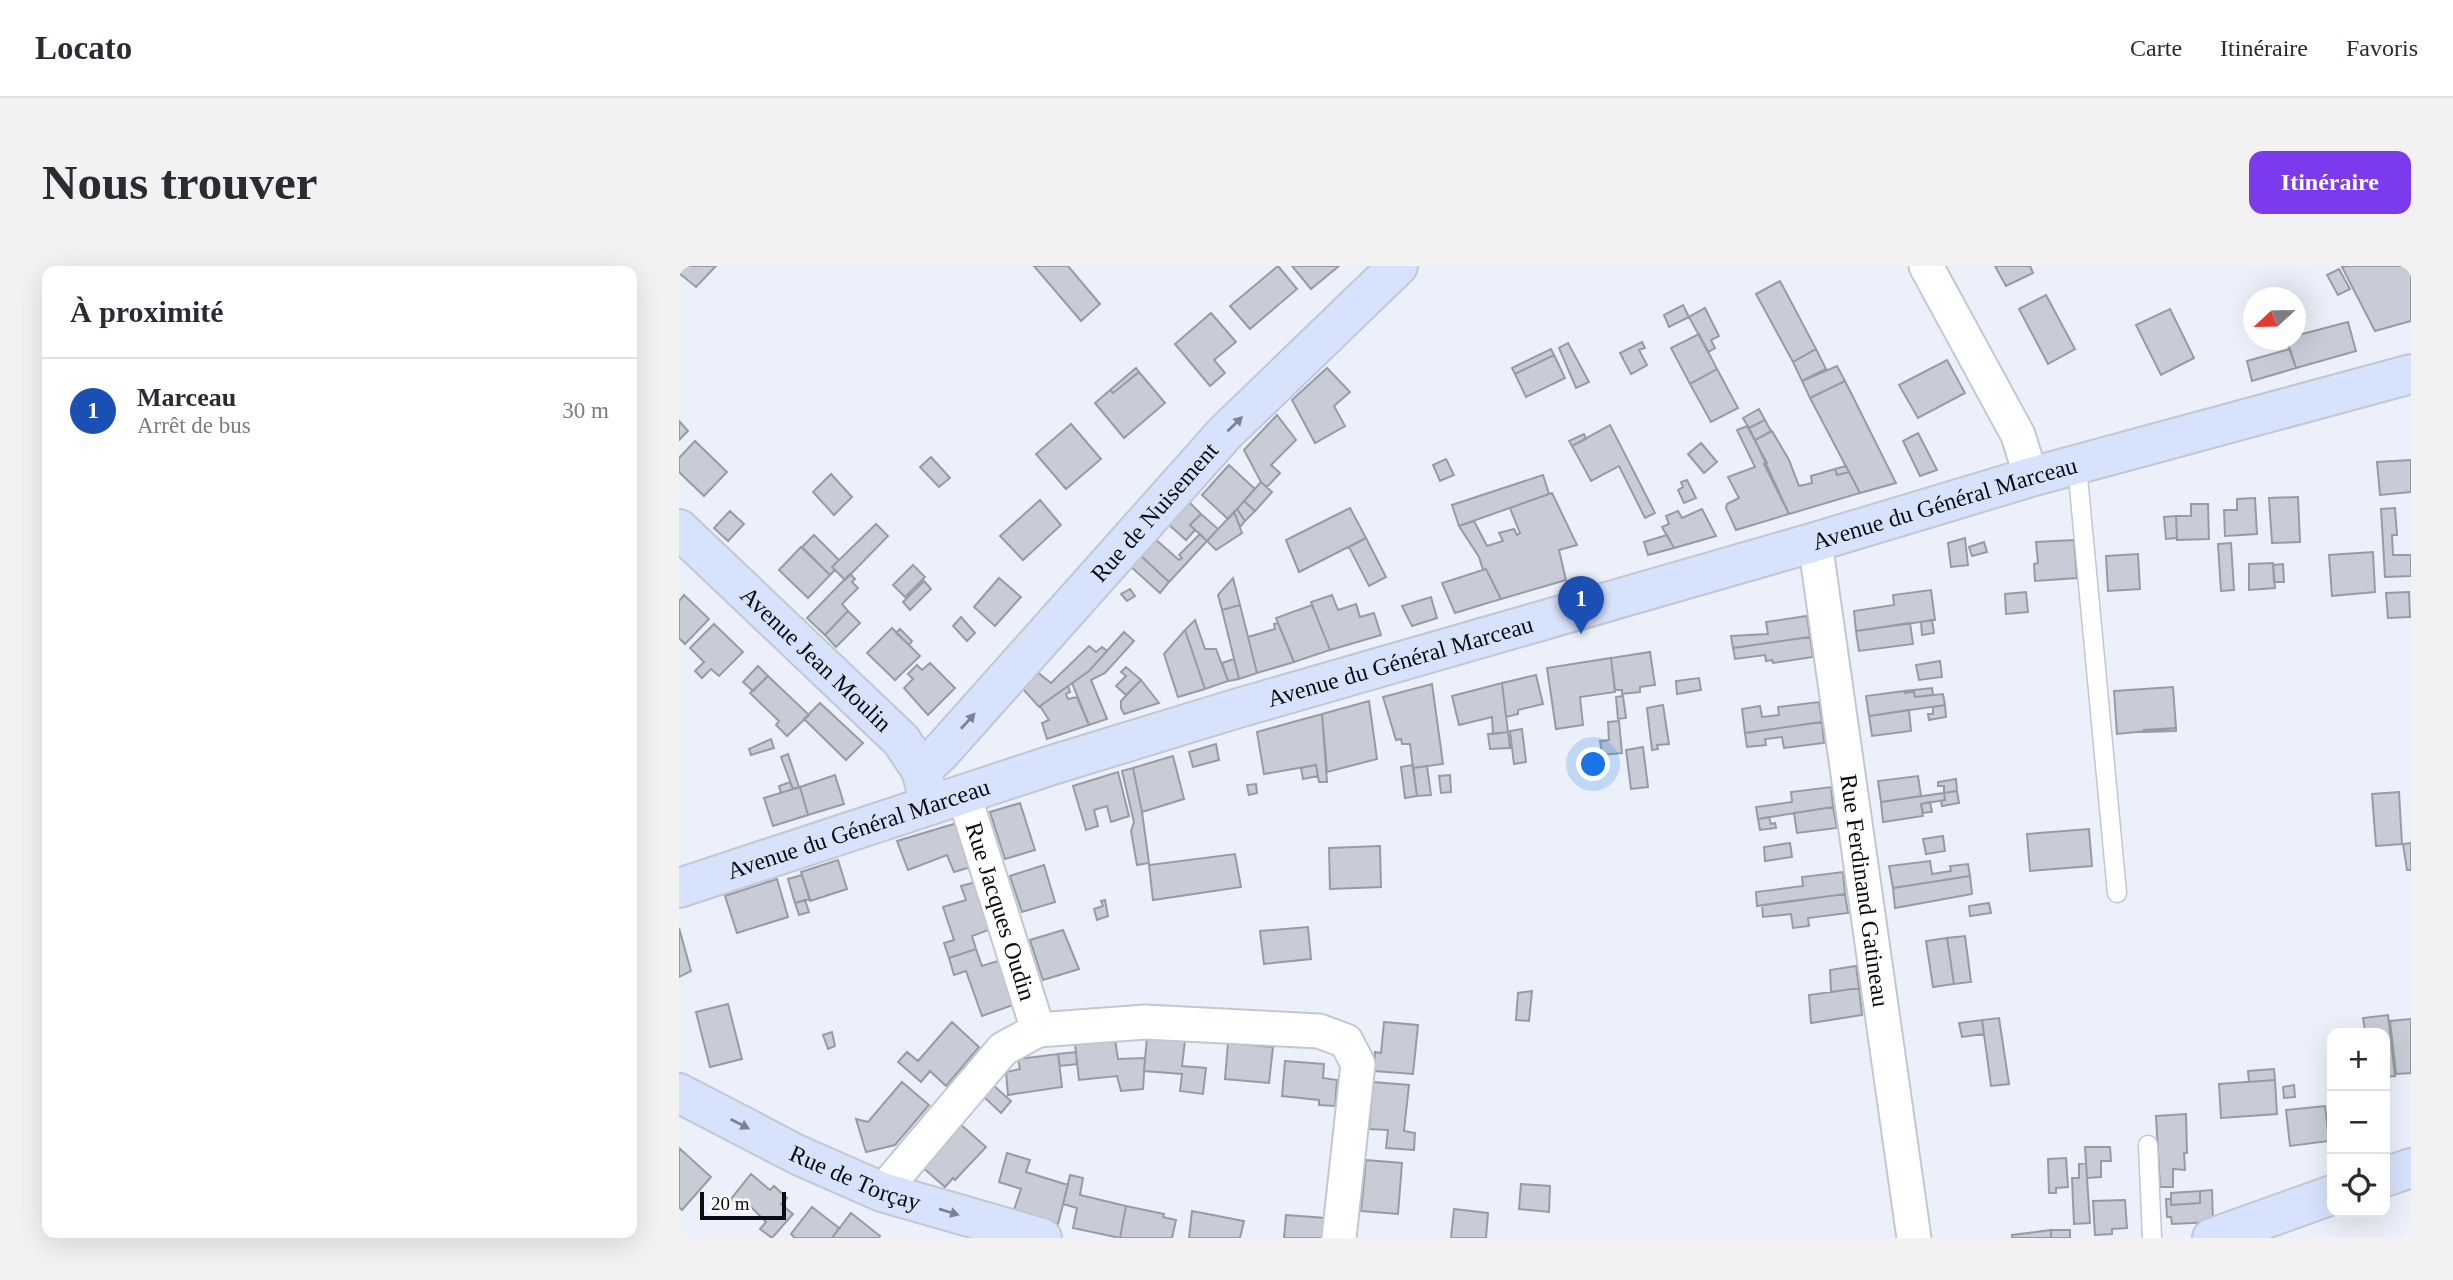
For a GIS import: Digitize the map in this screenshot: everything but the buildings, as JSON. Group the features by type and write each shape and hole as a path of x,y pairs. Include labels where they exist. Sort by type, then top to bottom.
{"main road":[{"name":"Rue de Nuisement","path":"939,790 940,753 1225,433 1398,266"},
{"name":"Avenue du Général Marceau","path":"679,888 939,790 1049,766 2031,477 2411,374"},
{"name":"Avenue Jean Moulin","path":"679,529 901,740 939,790"},
{"name":"Rue de Torçay","path":"679,1093 799,1155 882,1192 1042,1238"},
{"path":"2390,1175 2411,1168"},
{"path":"2212,1238 2327,1197"}],"street":[{"path":"1926,266 2018,435 2031,477"},
{"name":"Rue Ferdinand Gatineau","path":"1815,542 1915,1238"},
{"name":"Rue Jacques Oudin","path":"939,790 1038,1030"},
{"path":"882,1192 1003,1049 1038,1030 1145,1023 1319,1031 1346,1041 1357,1064 1339,1238"}],"lane":[{"path":"2077,466 2117,893"},
{"path":"2148,1145 2152,1238"}],"place":[{"name":"Marceau","path":"1581,634"}]}
